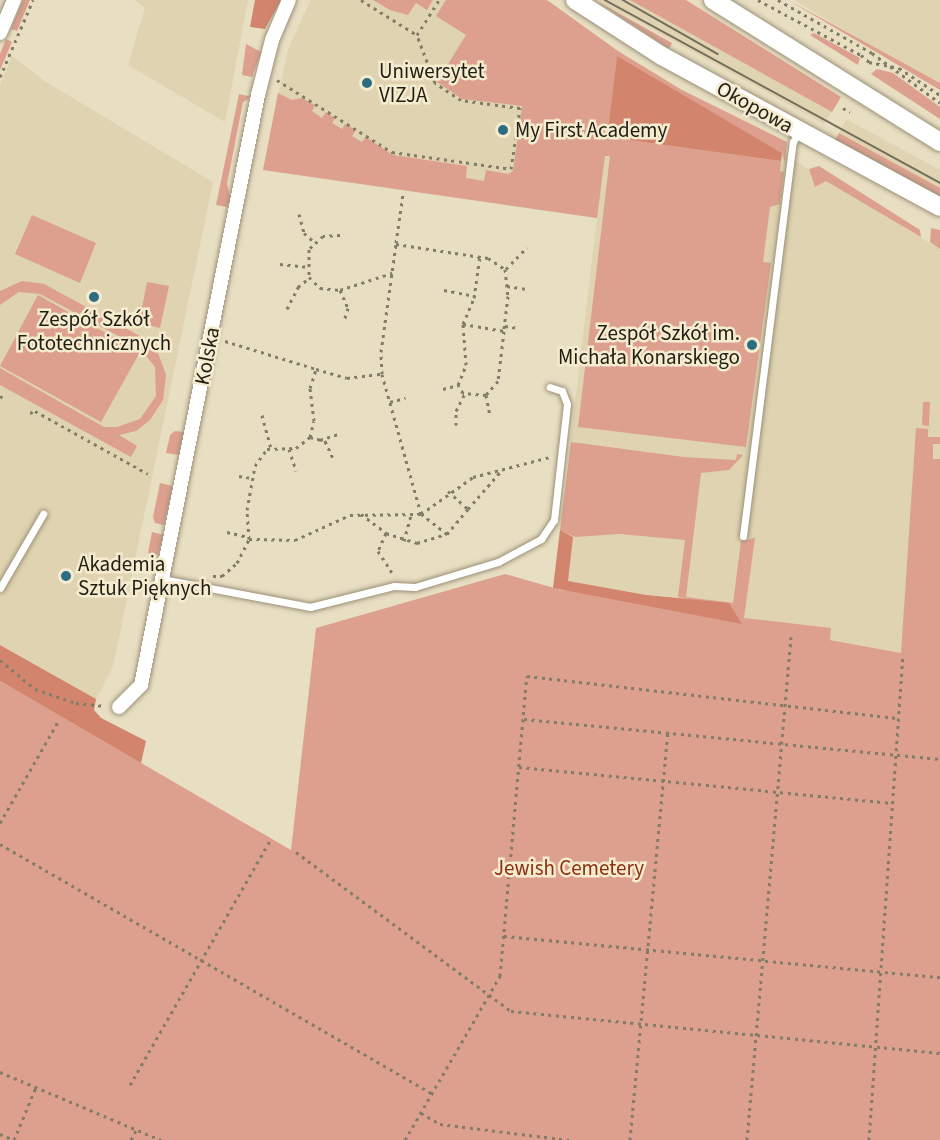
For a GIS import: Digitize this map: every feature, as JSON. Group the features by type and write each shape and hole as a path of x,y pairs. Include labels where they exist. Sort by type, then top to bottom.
{"main road":[{"name":"Okopowa","path":"575,0 662,56 940,207"},
{"path":"713,0 940,142"}],"street":[{"path":"0,33 14,0"},
{"name":"Kolska","path":"119,706 141,685 258,95 272,40 290,0"}],"lane":[{"path":"743,537 793,142 799,131"},
{"path":"162,579 309,607 394,586 415,587 498,562 541,539 554,520 566,396 550,387"},
{"path":"0,588 43,514"}],"path":[{"path":"0,77 33,0"},
{"path":"277,80 392,152 511,169 520,108 461,100 435,83 417,35 361,0"},
{"path":"417,35 440,0"},
{"path":"758,0 869,62 890,67 940,103"},
{"path":"778,0 940,96"},
{"path":"843,108 850,112"},
{"path":"403,194 381,352 382,374 421,514 447,534"},
{"path":"299,214 302,229 314,242"},
{"path":"340,235 323,236 314,242 307,267 309,278 320,288 340,290 392,273"},
{"path":"396,243 480,256 505,269"},
{"path":"505,269 527,247"},
{"path":"458,385 466,365 464,324 475,296 480,256"},
{"path":"280,264 307,267"},
{"path":"486,395 498,381 505,326 507,286 505,269"},
{"path":"287,309 298,287 309,278"},
{"path":"507,286 525,289"},
{"path":"340,290 348,308 344,321"},
{"path":"444,290 475,296"},
{"path":"464,324 504,331"},
{"path":"505,326 519,328"},
{"path":"225,341 347,378 382,374"},
{"path":"206,575 222,576 229,571 249,538 247,515 251,478 260,456 271,448 289,449 302,445 310,437 314,421 310,388 316,369"},
{"path":"443,388 458,385"},
{"path":"458,385 465,393 486,395"},
{"path":"456,425 456,411 465,393"},
{"path":"486,395 490,415"},
{"path":"390,402 405,398"},
{"path":"30,413 35,411 148,474"},
{"path":"261,415 271,448"},
{"path":"320,440 338,434"},
{"path":"310,437 329,446 334,460"},
{"path":"289,449 296,471"},
{"path":"227,532 249,538 295,540 333,520 361,514 421,514 448,491 473,477 561,454"},
{"path":"361,514 386,533 404,541 424,543 447,534 484,486 503,470"},
{"path":"239,476 251,478"},
{"path":"448,491 468,509"},
{"path":"404,541 411,515"},
{"path":"386,533 378,551 392,569 394,586"},
{"path":"747,1140 779,745 791,637"},
{"path":"869,1140 903,655"},
{"path":"0,660 35,689 75,703 119,706"},
{"path":"405,1140 500,976 527,676 897,718"},
{"path":"524,719 940,759"},
{"path":"0,823 59,720"},
{"path":"630,1140 639,1024 668,734"},
{"path":"519,767 892,803"},
{"path":"130,1085 270,841"},
{"path":"0,844 432,1093"},
{"path":"296,852 511,1011 940,1053"},
{"path":"504,936 940,977"},
{"path":"0,1072 161,1140"},
{"path":"0,1134 14,1140 36,1087"},
{"path":"421,1113 440,1124 569,1140"},
{"path":"131,1140 136,1130"}],"shaded area":[{"path":"134,0 248,0 225,122 128,65 145,8"},
{"path":"255,0 281,0 265,29 250,27"},
{"name":"Zespół Szkół im. Michała Konarskiego","path":"311,0 530,0 940,249 940,459 915,457 901,653 553,588 597,218 263,170 288,49"},
{"path":"599,0 630,0 832,112 824,124"},
{"path":"794,0 940,0 940,83 872,47"},
{"name":"Zespół Szkół Fototechnicznych","path":"12,56 46,82 213,182 113,666 96,699 0,645 0,85"},
{"path":"617,56 782,153 781,161 607,137"},
{"path":"846,119 940,170 940,188 839,133"},
{"path":"560,530 573,537 568,581 646,595 729,603 742,624 553,588"},
{"path":"0,645 96,699 94,710 101,718 146,741 141,763 0,681"}],"green space":[{"path":"23,0 30,0 17,31 11,29"},
{"path":"373,0 433,0 427,10 416,3 408,15 390,10"},
{"path":"446,0 547,0 618,51 682,90 787,142 785,163 782,153 617,57 607,137 781,161 780,171 784,172 780,204 770,207 763,262 771,263 746,447 578,427 610,156 605,156 597,218 263,170 278,93 292,100 302,98 315,105 312,111 322,118 326,112 335,118 332,123 342,129 345,124 356,130 352,136 362,142 366,137 393,155 467,166 466,178 484,181 486,170 508,174 513,171 522,106 462,99 437,82 466,35 436,16"},
{"path":"595,0 672,43 669,49"},
{"path":"630,0 686,0 841,97 832,112"},
{"path":"788,0 940,83 940,90 871,49"},
{"path":"814,33 860,58 858,65 810,35"},
{"path":"6,39 12,42 0,70 0,54"},
{"path":"246,44 261,52 252,77 242,75"},
{"path":"877,69 893,73 940,107 940,119 871,74"},
{"path":"239,94 252,97 243,102 227,184 231,199 227,207 216,205"},
{"path":"839,133 940,188 940,197 835,140"},
{"path":"819,166 920,230 921,237 826,181 815,187 809,169"},
{"path":"32,215 96,243 80,283 15,254"},
{"path":"931,228 940,230 940,249 930,242"},
{"path":"22,281 44,284 140,336 158,353 166,375 163,400 150,420 136,431 119,435 137,446 131,457 0,385 0,368 104,427 117,427 140,419 156,396 155,367 139,347 40,294 19,292 0,305 0,291"},
{"path":"147,282 169,286 160,328 139,323"},
{"path":"38,295 140,352 101,422 0,366"},
{"path":"923,402 930,402 929,426 922,425"},
{"name":"Jewish Cemetery","path":"916,428 928,429 928,437 940,437 940,444 933,444 933,459 940,459 940,1140 0,1140 0,681 291,850 316,628 505,574 561,590 688,599 678,597 685,540 620,534 575,537 560,530 571,442 684,457 736,460 737,454 743,455 729,470 701,473 686,597 733,603 741,541 755,538 744,618 831,628 830,640 901,653"},
{"path":"175,431 184,432 179,455 166,453 170,435"},
{"path":"160,483 173,486 164,525 155,523 153,517"},
{"path":"152,532 164,535 158,555 148,553"}],"tram line":[{"path":"605,0 940,183"},
{"path":"623,0 718,54"}],"place":[{"name":"Uniwersytet VIZJA","path":"367,83"},
{"name":"My First Academy","path":"503,130"},
{"name":"Zespół Szkół Fototechnicznych","path":"94,297"},
{"name":"Zespół Szkół im. Michała Konarskiego","path":"752,345"},
{"name":"Akademia Sztuk Pięknych","path":"66,576"}]}
